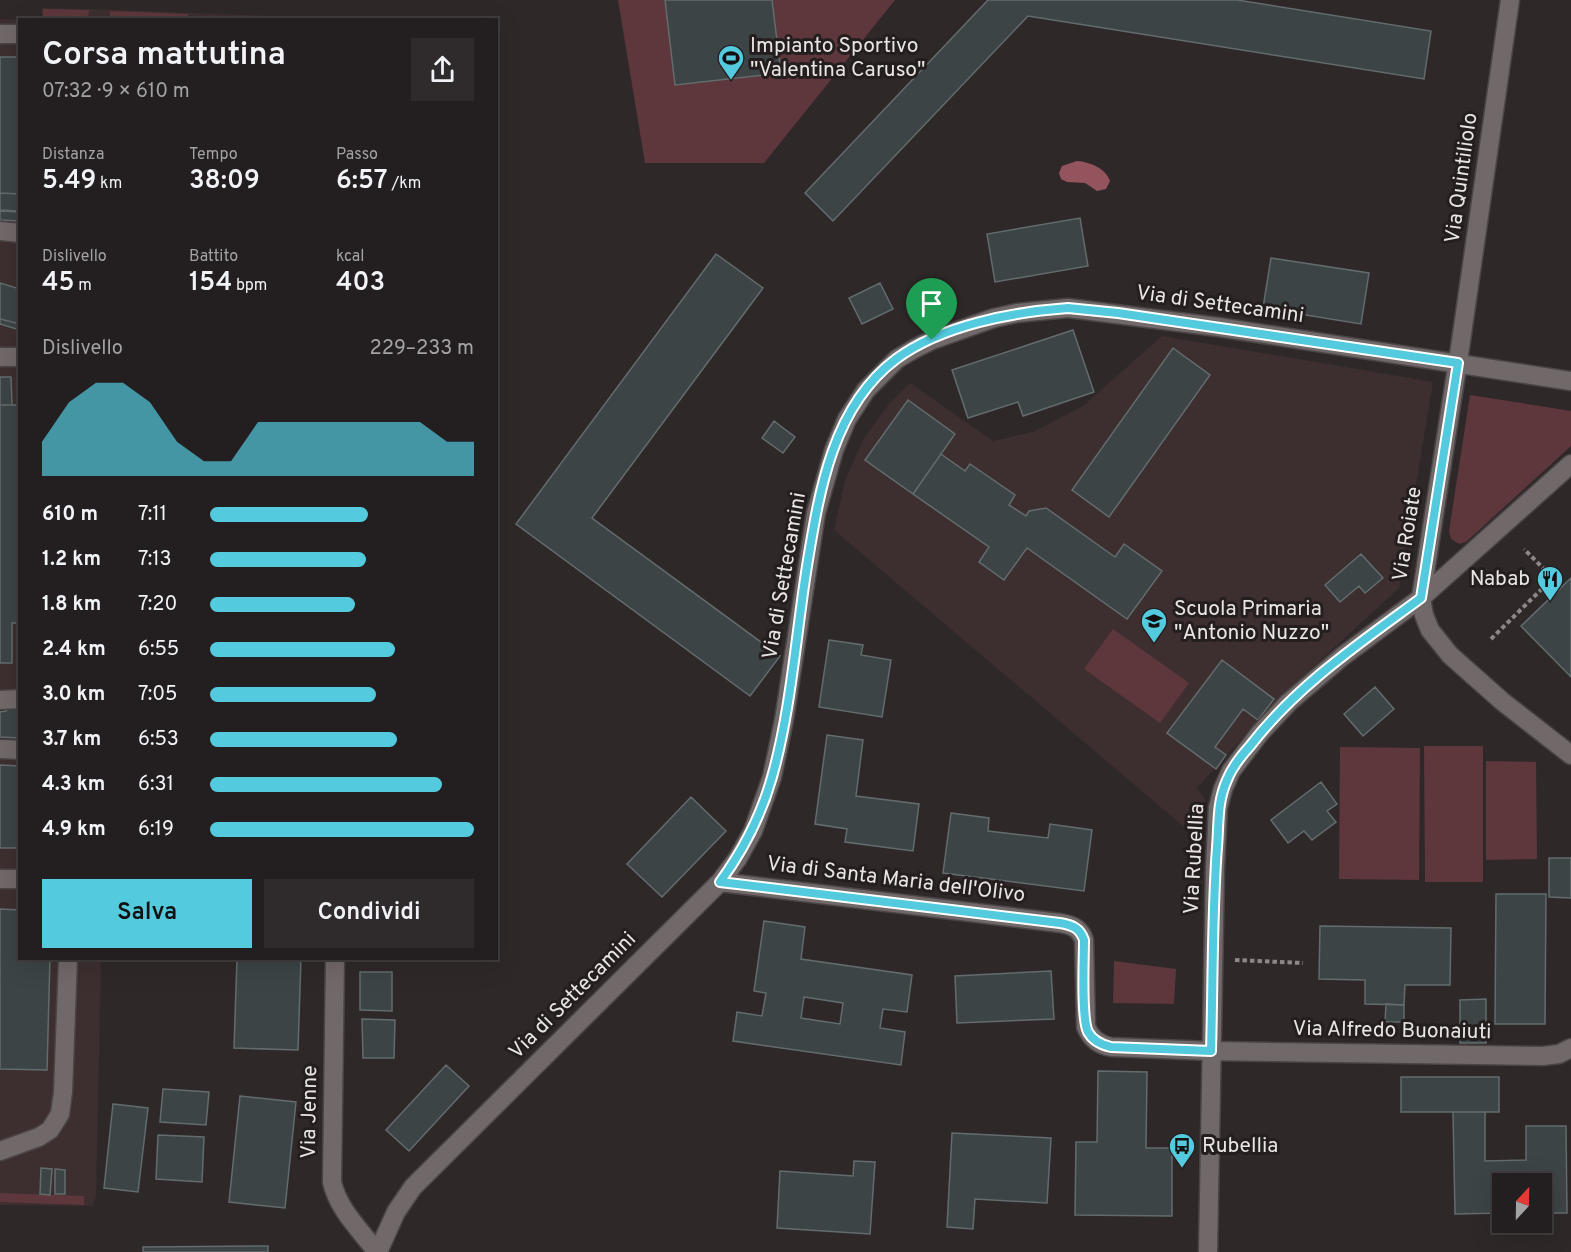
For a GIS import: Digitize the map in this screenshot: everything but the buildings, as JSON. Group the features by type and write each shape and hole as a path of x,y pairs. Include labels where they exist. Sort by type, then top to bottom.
{"street":[{"name":"Via Quintiliolo","path":"1458,363 1510,0"},
{"path":"0,34 18,34"},
{"path":"0,231 18,233"},
{"name":"Via di Settecamini","path":"378,1252 396,1212 418,1182 720,882 738,858 753,831 772,777 784,720 816,513 834,450 853,409 866,390 897,359 932,340 971,325 1017,313 1068,308 1129,315 1571,381"},
{"path":"0,357 18,357"},
{"name":"Via Roiate","path":"1458,363 1421,598 1424,615 1430,630 1450,655 1503,702 1571,755"},
{"name":"Via Rubellia","path":"1211,1051 1218,808 1231,771 1260,732 1289,702 1343,656 1421,598 1571,464"},
{"path":"0,700 18,699"},
{"path":"0,749 18,750"},
{"path":"0,879 18,879"},
{"name":"Via di Santa Maria dell'Olivo","path":"720,882 1066,924"},
{"name":"Via Alfredo Buonaiuti","path":"1066,924 1079,930 1084,940 1085,1021 1092,1038 1104,1046 1211,1051 1543,1056 1559,1054 1571,1048"},
{"path":"0,1151 39,1137 50,1130 60,1114 63,1092 68,960"},
{"name":"Via Jenne","path":"335,960 332,1182 341,1206 378,1252"},
{"path":"1208,1252 1211,1051"}],"path":[{"path":"1491,639 1553,578 1524,549"},
{"path":"1213,951 1303,963"}],"shaded area":[{"name":"Impianto Sportivo \"Valentina Caruso\"","path":"618,0 895,0 764,163 645,163"},
{"path":"42,8 322,18 42,18"},
{"path":"43,9 89,10 88,18 43,18"},
{"path":"110,11 188,14 188,18 110,18"},
{"path":"0,19 18,20 18,960 101,960 96,1197 92,1206 0,1205"},
{"path":"1077,161 1092,164 1101,169 1110,181 1106,189 1097,191 1085,183 1067,182 1061,179 1059,173 1062,166"},
{"name":"Scuola Primaria \"Antonio Nuzzo\"","path":"1162,336 1433,382 1399,588 1277,700 1197,788 1205,799 1202,842 834,530 845,481 863,440 889,404 910,383 993,441 1033,432 1083,406"},
{"path":"1470,395 1571,411 1571,446 1466,542 1459,544 1451,539 1449,531"},
{"path":"1113,629 1189,683 1160,723 1084,669"},
{"path":"1424,746 1483,746 1483,882 1425,882"},
{"path":"1340,747 1420,748 1419,880 1339,879"},
{"path":"1486,761 1536,762 1537,859 1486,860"},
{"path":"1114,961 1176,969 1174,1004 1113,1003"},
{"path":"0,1193 84,1196 84,1205 0,1202"}],"place":[{"name":"Impianto Sportivo \"Valentina Caruso\"","path":"731,81"},
{"name":"Nabab","path":"1550,602"},
{"name":"Scuola Primaria \"Antonio Nuzzo\"","path":"1154,644"},
{"name":"Rubellia","path":"1182,1169"}],"route":[{"path":"1068,308 1218,327 1458,363 1421,598 1343,656 1289,702 1260,732 1226,780 1218,808 1211,1051 1111,1047 1104,1046 1092,1038 1085,1021 1084,940 1079,930 1073,926 720,882 738,858 753,831 772,777 784,720 816,513 826,471 838,439 853,409 880,374 897,359 932,340 994,318 1017,313 1068,308"}]}
